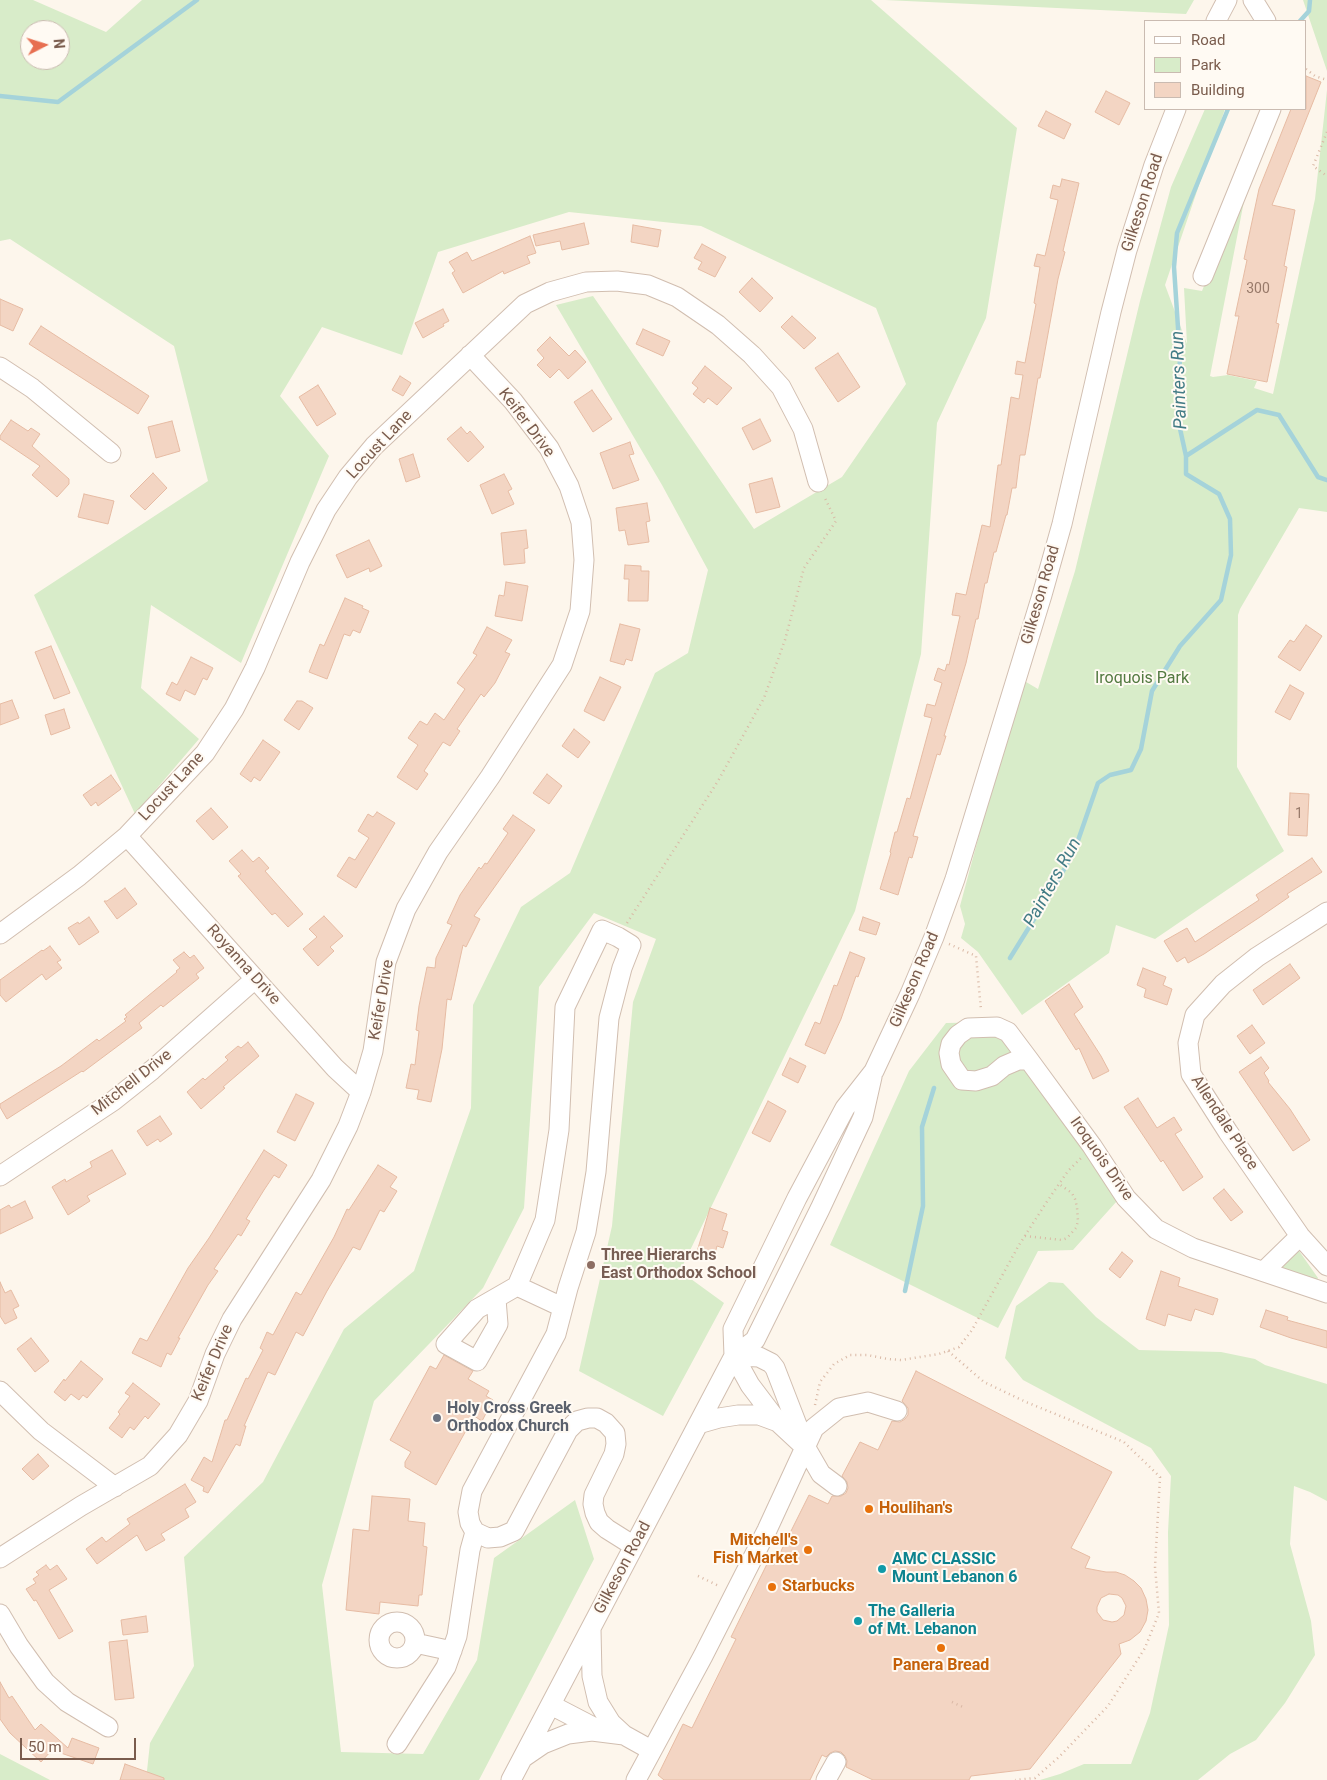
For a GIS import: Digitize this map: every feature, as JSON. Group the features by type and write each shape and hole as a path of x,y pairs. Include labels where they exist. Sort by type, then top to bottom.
{"street":[{"path":"1217,20 1227,0"},
{"path":"1253,0 1265,20"},
{"name":"Gilkeson Road","path":"512,1780 734,1356 755,1340 863,1117 874,1071 910,994 934,937 955,879 1062,524 1127,250 1154,165 1176,110"},
{"path":"1203,276 1271,110"},
{"name":"Locust Lane","path":"0,934 79,876 126,836 205,753 234,709 255,668 305,553 326,510 348,478 374,446 525,304 550,292 586,282 617,281 648,285 677,298 718,325 752,355 781,387 803,430 818,482"},
{"name":"Keifer Drive","path":"0,1558 81,1506 150,1466 178,1435 198,1400 215,1354 232,1319 321,1180 348,1126 373,1052 386,962 406,909 438,852 490,777 562,664 580,611 584,560 580,522 569,486 549,448 513,401 470,356"},
{"path":"0,367 32,388 111,453"},
{"name":"Royanna Drive","path":"126,836 335,1068 361,1092"},
{"name":"Allendale Place","path":"1327,912 1257,957 1223,984 1196,1015 1188,1043 1191,1074 1228,1132 1300,1236 1327,1266"},
{"path":"496,1299 517,1286 545,1220 559,1130 565,1007 602,930 631,945 622,968 609,1018 596,1172 586,1232 562,1307 556,1334 472,1490 468,1512 470,1523 475,1532 488,1538 500,1538 514,1531 568,1430 577,1421 597,1418 606,1423 615,1433 616,1444 614,1454 594,1494 595,1514 599,1522 607,1529 634,1546"},
{"name":"Mitchell Drive","path":"0,1176 113,1101 152,1070 255,979"},
{"path":"982,1026 968,1028 958,1035 951,1044 949,1053 951,1064 962,1080 976,1081 984,1079 992,1076 1004,1066 1018,1060 1030,1060"},
{"name":"Iroquois Drive","path":"982,1026 997,1027 1008,1032 1092,1146 1126,1198 1156,1229 1193,1248 1327,1293"},
{"name":"Gilkeson Road","path":"734,1356 733,1329 793,1207 845,1108 874,1071"},
{"path":"1264,1271 1300,1236"},
{"path":"517,1286 562,1307"},
{"path":"734,1356 750,1385 778,1422 806,1448"},
{"path":"734,1356 759,1357 771,1363 775,1368 806,1448 821,1474 837,1486"},
{"path":"0,1391 41,1431 116,1487"},
{"path":"636,1780 703,1656 806,1448 814,1428 839,1408 868,1402 897,1411"},
{"path":"698,1424 738,1414 759,1416 778,1422"},
{"path":"397,1744 446,1667 452,1651 457,1636 470,1550 475,1532"},
{"path":"0,1614 19,1646 45,1682 67,1702 108,1727"},
{"path":"591,1628 592,1676 595,1691 604,1713 624,1736 651,1750"},
{"path":"415,1643 452,1651"},
{"path":"551,1705 605,1733"},
{"path":"523,1757 543,1744 568,1734 592,1732 624,1736"},
{"path":"826,1780 836,1762"}],"path":[{"path":"1307,70 1315,76 1327,80"},
{"path":"1327,132 1313,166 1327,176"},
{"path":"618,937 718,781 764,698 785,640 804,568 836,521 818,482"},
{"path":"934,937 976,956 982,1026"},
{"path":"814,1428 815,1401 820,1382 834,1364 850,1355 868,1355 900,1360 939,1354 959,1347 966,1340 1025,1236 1068,1171 1092,1146"},
{"path":"1025,1236 1062,1240 1067,1238 1076,1228 1078,1221 1075,1199 1072,1193 1059,1184"},
{"path":"948,1351 984,1382 1026,1402 1124,1442 1160,1477 1155,1567 1159,1613 1144,1648 1108,1706 1059,1757 1036,1778 1015,1780"},
{"path":"952,1702 964,1708"}],"green space":[{"path":"0,0 33,0 106,32 142,0 871,0 1017,128 986,318 937,423 921,654 855,911 680,1271 724,1303 663,1416 579,1371 612,1226 633,1002 656,939 594,913 539,987 524,1208 483,1288 374,1401 322,1585 341,1752 423,1754 477,1660 494,1558 575,1500 594,1559 479,1780 146,1780 150,1743 194,1666 184,1557 263,1482 344,1329 414,1271 471,1108 473,1005 521,907 570,873 655,673 688,653 708,570 662,485 556,305 593,296 754,529 842,477 906,384 876,308 701,226 569,212 438,252 402,355 322,327 280,396 329,456 241,663 151,605 141,688 199,739 135,814 34,595 208,481 174,346 10,239 0,241"},
{"path":"885,0 1194,0 1186,14"},
{"path":"1303,0 1327,0 1327,71"},
{"name":"Iroquois Park","path":"1327,90 1327,512 1299,508 1238,615 1237,767 1284,851 1155,939 1116,925 1109,953 1022,1015 978,952 961,938 965,924 960,906 1021,679 1038,689 1075,571 1140,301 1171,187 1205,110 1225,110 1165,285 1187,344 1184,288 1202,291 1237,202 1245,196 1210,376 1228,375 1257,381 1254,388 1273,394 1315,199"},
{"path":"1001,1022 1117,1201 1073,1250 1038,1251 998,1328 830,1245 909,1071 946,1023"},
{"path":"1297,1248 1318,1278 1317,1280 1281,1269 1281,1266"},
{"path":"1049,1282 1063,1283 1096,1317 1139,1350 1221,1352 1255,1359 1265,1365 1327,1384 1327,1501 1294,1486 1290,1544 1311,1621 1315,1655 1285,1703 1256,1740 1230,1754 1198,1780 1040,1780 1084,1764 1131,1764 1150,1713 1169,1625 1168,1532 1171,1476 1151,1448 1023,1380 1005,1358 1016,1306"},
{"path":"0,1754 50,1780 0,1780"}],"building":[{"path":"1307,76 1321,82 1272,205 1295,210 1284,266 1287,267 1276,323 1279,324 1267,382 1227,374 1239,316 1235,316 1247,260 1244,259 1259,189 1291,110 1307,110"},
{"path":"1106,91 1130,103 1119,125 1095,112"},
{"path":"1046,111 1071,124 1064,139 1038,126"},
{"path":"1062,179 1079,183 1063,251 1065,252 1058,279 1040,378 1038,378 1025,455 1020,455 1016,488 1012,488 1007,515 996,552 994,552 987,583 985,583 978,619 976,619 966,663 944,736 946,736 940,755 937,754 913,836 918,837 912,858 909,857 898,895 880,889 895,832 897,832 907,798 910,799 932,718 924,716 927,704 935,706 942,683 934,680 938,668 945,671 947,664 949,665 960,616 952,615 956,593 966,595 982,525 990,527 998,465 1001,465 1011,397 1019,399 1023,375 1015,374 1017,361 1025,363 1036,304 1034,303 1040,267 1034,266 1037,254 1045,256 1058,200 1050,198 1053,185 1060,187"},
{"path":"584,223 589,244 562,250 560,241 536,246 533,235"},
{"path":"633,225 661,230 658,247 631,242"},
{"path":"530,236 536,253 527,256 530,263 504,274 503,271 463,293 452,273 455,271 449,262 467,252 472,261"},
{"path":"702,244 726,257 715,277 698,269 702,262 694,258"},
{"path":"752,278 773,298 760,312 739,292"},
{"path":"0,299 23,309 13,331 0,325"},
{"path":"443,309 449,321 423,338 415,323"},
{"path":"792,316 816,338 804,349 781,327"},
{"path":"41,326 149,396 138,414 29,344"},
{"path":"643,329 670,341 663,356 636,344"},
{"path":"550,337 569,356 575,350 586,362 568,379 559,369 550,378 537,365 544,358 537,350"},
{"path":"838,353 860,387 838,402 815,368"},
{"path":"705,366 732,388 717,405 708,398 704,403 693,394 698,388 692,383"},
{"path":"400,376 411,383 403,396 392,390"},
{"path":"318,385 336,414 317,426 299,397"},
{"path":"592,390 612,419 593,432 574,402"},
{"path":"760,419 771,441 753,450 742,428"},
{"path":"11,420 28,431 31,428 40,434 32,446 69,479 69,484 57,497 32,475 40,466 0,439 0,436"},
{"path":"172,421 180,451 156,458 148,427"},
{"path":"461,427 467,434 470,431 484,447 468,462 447,439"},
{"path":"630,442 634,454 629,455 639,480 613,489 600,453"},
{"path":"413,454 420,477 406,482 399,459"},
{"path":"153,473 167,488 145,510 130,496"},
{"path":"504,474 512,489 508,491 514,504 492,514 480,485"},
{"path":"772,478 780,507 756,513 749,484"},
{"path":"84,494 114,501 108,524 78,517"},
{"path":"647,503 650,521 646,522 649,542 628,545 625,530 619,531 616,508"},
{"path":"526,530 528,548 524,549 525,563 504,565 501,533"},
{"path":"369,540 382,566 370,572 369,568 347,578 336,555"},
{"path":"625,565 641,566 641,571 649,571 648,601 628,601 629,579 624,579"},
{"path":"506,582 528,586 522,621 495,616 499,595 504,596"},
{"path":"345,598 363,606 362,608 369,611 360,633 353,630 350,636 344,634 327,679 309,672 320,644 324,646"},
{"path":"620,624 640,629 632,661 626,659 624,665 610,661"},
{"path":"1306,625 1322,636 1300,671 1278,657 1290,640 1294,642"},
{"path":"487,627 512,640 505,652 510,654 495,683 484,697 481,694 457,729 460,731 450,746 443,742 424,771 428,774 417,790 397,777 418,745 408,738 420,721 427,725 435,713 444,720 465,689 457,683 477,655 473,653"},
{"path":"51,646 70,693 54,699 35,652"},
{"path":"191,657 213,668 207,680 203,678 195,695 185,690 180,701 166,694 172,682 177,685"},
{"path":"600,677 621,687 604,721 584,711"},
{"path":"1290,685 1304,693 1290,720 1275,712"},
{"path":"12,700 19,718 0,725 0,704"},
{"path":"297,701 302,701 313,708 299,730 284,720"},
{"path":"64,709 70,728 51,735 45,715"},
{"path":"574,729 590,742 578,758 562,746"},
{"path":"263,740 280,752 260,781 254,777 251,782 240,774"},
{"path":"547,774 562,786 549,804 533,793"},
{"path":"111,775 121,789 98,806 96,802 91,806 83,795"},
{"path":"1290,793 1309,794 1307,836 1288,835"},
{"path":"211,808 228,827 213,840 196,821"},
{"path":"377,812 395,823 356,888 337,876 349,857 355,860 369,838 358,831 368,814 373,817"},
{"path":"513,815 535,830 474,916 480,919 466,947 463,945 451,1000 447,999 442,1049 431,1102 417,1099 419,1090 406,1088 411,1064 415,1065 419,1031 416,1030 427,967 435,968 436,958 452,925 447,923 460,895 479,867 481,869 485,863 487,864 508,833 503,829"},
{"path":"242,850 253,862 259,857 269,868 265,871 303,914 288,927 275,913 272,915 238,876 241,874 229,861"},
{"path":"1312,858 1322,872 1287,894 1289,897 1204,954 1188,963 1185,957 1177,962 1164,941 1187,928 1195,942 1259,900 1256,895"},
{"path":"125,888 137,904 117,919 104,901 107,901"},
{"path":"324,916 343,936 330,947 334,951 318,966 303,949 317,937 309,929"},
{"path":"89,917 99,932 79,945 68,928 78,922 79,924"},
{"path":"863,917 880,923 876,935 859,930"},
{"path":"50,946 61,960 57,962 62,968 46,980 42,974 6,1002 0,995 0,980"},
{"path":"184,952 190,958 194,955 204,968 196,974 199,978 163,1007 161,1005 139,1023 142,1028 83,1072 7,1119 0,1104 61,1066 97,1039 99,1041 126,1021 124,1019 127,1017 125,1015 177,972 180,968 173,960"},
{"path":"850,952 865,958 825,1054 805,1045 815,1022 820,1024 834,985 837,986"},
{"path":"1290,964 1300,978 1263,1005 1253,990"},
{"path":"1143,968 1166,977 1163,985 1172,989 1167,1005 1144,997 1146,989 1137,985"},
{"path":"1069,984 1083,1007 1074,1014 1109,1071 1093,1079 1079,1048 1076,1050 1045,1001"},
{"path":"1252,1025 1265,1043 1250,1054 1237,1036"},
{"path":"248,1042 259,1056 201,1109 187,1092 203,1078 205,1080 228,1060 225,1057 238,1046 241,1048"},
{"path":"1261,1057 1269,1068 1264,1073 1268,1082 1290,1109 1310,1140 1293,1151 1239,1072"},
{"path":"790,1058 806,1066 798,1083 782,1075"},
{"path":"296,1094 314,1103 295,1141 277,1132"},
{"path":"1138,1098 1157,1128 1174,1117 1182,1130 1175,1134 1203,1177 1183,1191 1124,1107"},
{"path":"768,1101 786,1111 770,1142 752,1133"},
{"path":"160,1116 172,1134 160,1142 158,1139 147,1146 137,1131"},
{"path":"112,1150 126,1174 87,1196 90,1201 68,1215 52,1187 65,1179 66,1182 92,1167 90,1162"},
{"path":"264,1150 287,1165 279,1178 274,1175 246,1219 250,1221 241,1236 238,1234 214,1269 218,1271 178,1338 180,1338 171,1355 167,1353 161,1367 132,1353 140,1338 147,1341 188,1268"},
{"path":"378,1165 397,1177 390,1187 397,1191 384,1212 380,1210 360,1250 353,1247 303,1336 296,1332 275,1375 268,1372 244,1426 246,1426 240,1446 236,1444 208,1493 203,1491 204,1487 191,1480 204,1457 212,1462 225,1420 227,1420 246,1378 248,1379 263,1350 260,1348 267,1332 273,1335 296,1292 301,1295 334,1237 347,1209 349,1210"},
{"path":"1224,1189 1243,1212 1231,1221 1213,1198"},
{"path":"25,1201 33,1218 0,1234 0,1210 9,1205 11,1208"},
{"path":"710,1208 727,1214 722,1230 728,1232 723,1248 717,1246 713,1261 696,1255"},
{"path":"1122,1252 1133,1261 1120,1278 1109,1269"},
{"path":"1161,1271 1180,1278 1178,1286 1218,1299 1213,1315 1195,1309 1191,1321 1168,1314 1165,1326 1146,1319"},
{"path":"0,1282 5,1293 11,1290 19,1306 13,1309 17,1318 5,1324 0,1316"},
{"path":"1266,1310 1288,1317 1287,1320 1327,1331 1327,1348 1260,1327"},
{"path":"31,1338 49,1361 35,1372 17,1349"},
{"name":"Holy Cross Greek Orthodox Church","path":"444,1355 473,1371 468,1379 489,1391 486,1396 493,1400 482,1421 474,1416 436,1485 405,1467 405,1462 411,1452 390,1440 430,1366 436,1369"},
{"path":"81,1361 103,1379 87,1398 83,1395 79,1400 71,1394 65,1401 54,1392"},
{"path":"916,1371 1112,1472 1071,1548 1090,1557 1085,1568 1125,1575 1141,1588 1148,1610 1146,1621 1140,1632 1130,1640 1119,1644 1121,1654 1030,1769 971,1776 969,1780 873,1780 846,1767 847,1761 845,1756 841,1752 835,1751 826,1757 822,1755 810,1780 664,1780 658,1775 683,1724 692,1728 736,1639 731,1637 768,1562 774,1565 809,1495 828,1504 832,1496 841,1496 846,1493 848,1488 847,1482 842,1476 860,1442 878,1450 892,1421 900,1422 908,1415 908,1408 902,1401","holes":["1109,1594 1118,1595 1126,1606 1124,1615 1117,1621 1103,1620 1097,1612 1101,1598"]},
{"path":"133,1383 160,1404 148,1419 145,1416 134,1430 130,1427 122,1438 109,1428 120,1414 118,1412 130,1396 125,1393"},
{"path":"38,1454 49,1466 33,1480 22,1469"},
{"path":"185,1484 196,1502 185,1509 189,1517 161,1534 165,1540 146,1551 137,1535 97,1564 86,1549 102,1537 106,1542 130,1524 127,1519"},
{"path":"372,1496 410,1499 408,1521 425,1523 423,1546 427,1547 422,1595 419,1595 418,1606 380,1602 379,1614 346,1610 353,1529 369,1531"},
{"path":"46,1565 50,1570 57,1565 67,1579 49,1590 73,1631 59,1639 36,1600 34,1601 26,1589 36,1583 33,1579 39,1575 36,1572"},
{"path":"146,1616 148,1632 123,1635 121,1620"},
{"path":"127,1640 134,1698 115,1700 109,1642"},
{"path":"0,1682 9,1698 12,1696 35,1730 41,1724 68,1748 72,1738 99,1748 93,1764 52,1750 41,1762 10,1733 0,1719"},
{"path":"125,1764 164,1778 164,1780 120,1780"}],"waterway":[{"path":"0,96 58,102 197,0"},
{"name":"Painters Run","path":"1301,20 1309,11 1310,0"},
{"name":"Painters Run","path":"1010,958 1074,852 1098,783 1110,775 1131,770 1141,749 1152,691 1180,646 1221,600 1231,555 1230,519 1219,494 1186,474 1186,456 1177,415 1180,358 1174,267 1177,233 1228,110"},
{"path":"1186,456 1257,410 1279,415 1318,477 1327,480"},
{"name":"Painters Run","path":"905,1291 923,1206 922,1127 934,1088"}],"place":[{"name":"Three Hierarchs East Orthodox School","path":"591,1265"},
{"name":"Holy Cross Greek Orthodox Church","path":"437,1418"},
{"name":"Houlihan's","path":"869,1509"},
{"name":"Mitchell's Fish Market","path":"808,1550"},
{"name":"AMC CLASSIC Mount Lebanon 6","path":"882,1569"},
{"name":"Starbucks","path":"772,1587"},
{"name":"The Galleria of Mt. Lebanon","path":"858,1621"},
{"name":"Panera Bread","path":"941,1648"}]}
